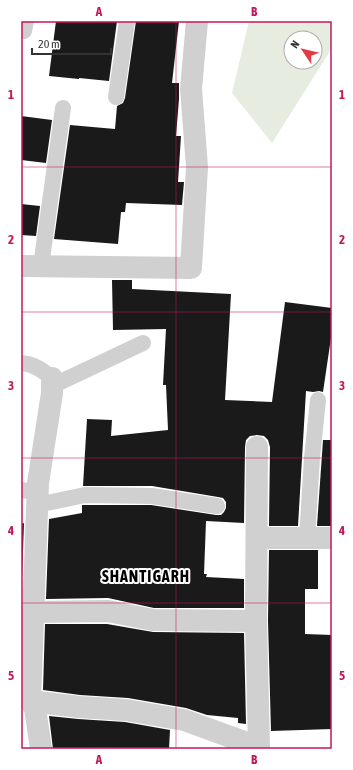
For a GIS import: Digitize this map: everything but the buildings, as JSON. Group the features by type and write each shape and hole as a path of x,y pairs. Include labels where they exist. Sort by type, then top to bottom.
{"street":[{"path":"31,266 191,268 196,167 191,89 197,21"},
{"path":"41,749 35,708 30,701 34,612 32,496 38,483 52,382"},
{"path":"30,701 79,707 126,710 184,720 259,748 256,621 257,447"},
{"path":"257,538 332,538"},
{"path":"34,612 108,611 153,620 256,621"}],"lane":[{"path":"21,30 24,31 26,21"},
{"path":"116,96 126,21"},
{"path":"31,266 63,108"},
{"path":"21,363 27,363 40,369 52,382 143,343"},
{"path":"307,538 312,458 318,400"},
{"path":"32,496 152,496 216,506"}],"shaded area":[{"path":"249,21 332,21 332,48 323,62 323,30 283,30 283,70 318,70 272,143 232,93"}],"district":[{"name":"SHANTIGARH","path":"146,576"}]}
